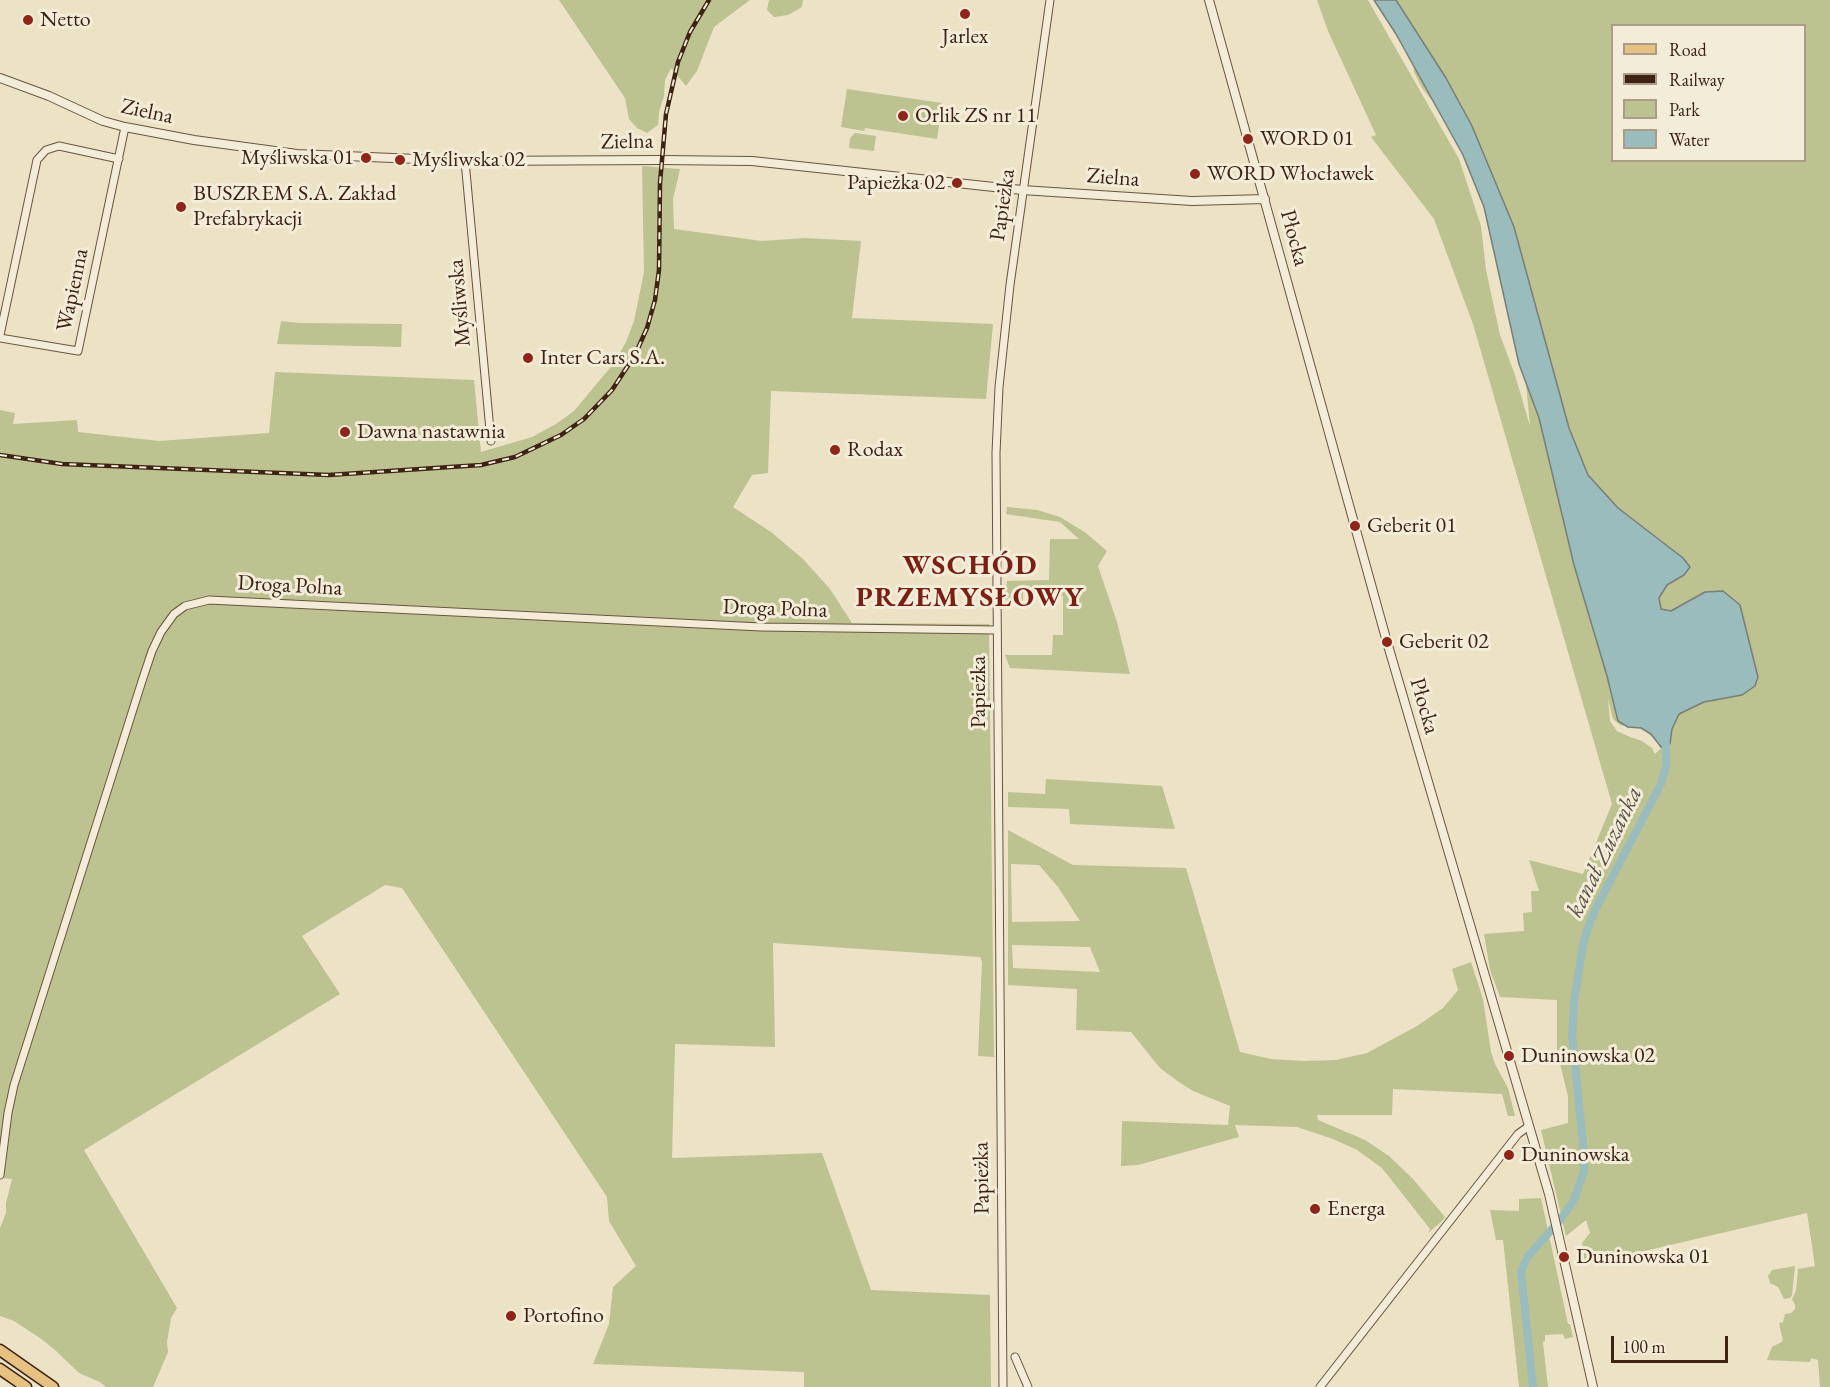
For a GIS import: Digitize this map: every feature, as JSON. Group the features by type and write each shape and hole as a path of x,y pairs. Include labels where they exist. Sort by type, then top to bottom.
{"main road":[{"path":"0,1350 53,1387"},
{"path":"0,1369 26,1387"}],"street":[{"name":"Papieżka","path":"1003,1387 995,494 999,387 1010,285 1050,0"},
{"name":"Płocka","path":"1209,0 1387,642 1552,1209 1593,1387"},
{"name":"Zielna","path":"0,78 41,93 103,121 125,127 194,140 305,154 465,161 662,159 752,161 1023,190 1198,201 1265,199"},
{"name":"Wapienna","path":"119,159 59,146 46,150 37,160 0,336 78,351 119,159 125,127"},
{"name":"Myśliwska","path":"465,161 491,441"},
{"name":"Droga Polna","path":"0,1175 14,1085 142,681 156,641 174,614 185,606 209,600 761,627 996,630"},
{"path":"1320,1387 1518,1134 1529,1126"},
{"path":"1015,1357 1028,1387"}],"green space":[{"path":"559,0 750,0 714,27 697,71 686,86 671,68 665,80 658,125 647,133 637,128 629,119 625,98"},
{"path":"769,0 803,0 802,7 788,15 774,17 767,10"},
{"path":"1317,0 1368,0 1459,159 1481,226 1486,270 1500,335 1530,426 1525,373 1496,233 1473,173 1437,107 1422,88 1414,72 1413,58 1377,0 1830,0 1830,1387 1820,1387 1818,1360 1811,1358 1810,1362 1767,1360 1772,1347 1783,1341 1779,1323 1783,1322 1785,1314 1795,1309 1792,1299 1796,1291 1798,1269 1815,1266 1807,1213 1585,1265 1582,1243 1590,1233 1586,1220 1566,1236 1541,1130 1568,1123 1568,1096 1557,1052 1557,1000 1500,997 1490,970 1484,934 1524,931 1523,913 1532,912 1531,891 1539,891 1529,860 1583,874 1612,804 1473,324 1434,219 1371,137 1376,135 1328,31","holes":["1608,699 1613,719 1620,725 1641,728 1656,740 1661,748 1655,754 1652,748 1642,741 1617,731 1610,721"]},
{"name":"Orlik ZS nr 11","path":"847,89 942,103 937,139 865,128 864,131 841,127"},
{"path":"855,133 876,136 874,151 849,148 850,138"},
{"path":"642,166 680,169 673,199 674,229 762,241 805,238 861,241 852,318 993,324 986,399 771,391 768,473 752,475 733,507 771,532 803,559 830,589 852,623 989,624 994,1057 978,1056 982,962 980,957 773,943 775,1047 675,1044 672,1158 822,1153 871,1290 990,1295 991,1387 804,1387 804,1372 593,1364 609,1324 613,1287 636,1266 609,1221 607,1197 402,888 385,885 302,936 340,994 84,1150 177,1308 171,1318 167,1342 168,1352 153,1387 106,1387 79,1373 40,1338 14,1321 0,1316 0,1228 6,1213 12,1179 0,1178 0,410 15,413 13,424 77,420 78,432 159,441 269,433 275,372 474,380 481,452 532,437 574,411 614,363 626,342 634,321 644,272"},
{"path":"281,321 402,324 401,347 277,344"},
{"path":"1007,507 1037,510 1060,517 1086,533 1107,551 1098,566 1117,622 1130,674 1010,668 1005,655 1052,655 1053,635 1063,635 1063,596 1023,593 1023,601 1004,600 1007,581 1049,580 1050,539 1079,539 1060,522 1006,514"},
{"path":"1046,779 1162,786 1175,829 1070,824 1069,809 1008,807 1008,792 1045,794"},
{"path":"1008,830 1073,865 1186,868 1240,1052 1271,1059 1303,1061 1336,1060 1367,1053 1417,1026 1443,1008 1458,990 1452,969 1471,962 1483,999 1491,1052 1508,1088 1515,1116 1508,1116 1502,1094 1393,1089 1392,1115 1317,1115 1318,1120 1365,1140 1389,1156 1413,1179 1445,1217 1428,1233 1430,1229 1382,1168 1357,1150 1297,1127 1235,1125 1239,1137 1138,1165 1121,1166 1122,1121 1228,1125 1230,1106 1193,1091 1176,1080 1160,1068 1131,1032 1076,1030 1077,989 1008,985","holes":["1011,864 1039,865 1058,887 1080,921 1012,922","1012,945 1090,947 1100,972 1013,968"]},
{"path":"1541,1198 1568,1324 1570,1324 1573,1337 1565,1339 1563,1334 1545,1335 1543,1342 1548,1387 1519,1387 1503,1240 1496,1240 1490,1210 1519,1211 1519,1199"},
{"path":"1795,1266 1792,1295 1784,1299 1778,1287 1770,1283 1768,1276 1772,1270"}],"water":[{"path":"1374,0 1396,0 1446,78 1472,126 1514,227 1569,428 1588,475 1618,508 1683,558 1690,567 1684,575 1667,585 1659,598 1661,609 1671,611 1705,592 1723,591 1740,605 1758,677 1755,686 1742,695 1704,702 1679,714 1672,729 1670,744 1661,747 1651,734 1641,728 1628,727 1618,721 1574,565 1539,418 1519,364 1484,207 1463,155 1396,34"}],"waterway":[{"name":"kanał Zuzanka","path":"1533,1387 1521,1271 1529,1255 1561,1219 1574,1200 1584,1171 1572,1035 1574,1002 1583,945 1595,910 1661,784 1666,766 1666,745"}],"railway":[{"path":"0,455 62,464 329,475 481,465 515,457 561,435 584,419 612,390 635,355 647,328 655,300 659,270 660,183 666,114 678,62 690,32 709,0"}],"place":[{"name":"Jarlex","path":"965,14"},
{"name":"Netto","path":"28,20"},
{"name":"Orlik ZS nr 11","path":"903,116"},
{"name":"WORD 01","path":"1248,139"},
{"name":"Myśliwska 01","path":"366,158"},
{"name":"Myśliwska 02","path":"400,160"},
{"name":"WORD Włocławek","path":"1195,174"},
{"name":"Papieżka 02","path":"957,183"},
{"name":"BUSZREM S.A. Zakład Prefabrykacji","path":"181,207"},
{"name":"Inter Cars S.A.","path":"528,358"},
{"name":"Dawna nastawnia","path":"345,432"},
{"name":"Rodax","path":"835,450"},
{"name":"Geberit 01","path":"1355,526"},
{"name":"Geberit 02","path":"1387,642"},
{"name":"Duninowska 02","path":"1509,1056"},
{"name":"Duninowska","path":"1509,1155"},
{"name":"Energa","path":"1315,1209"},
{"name":"Duninowska 01","path":"1564,1257"},
{"name":"Portofino","path":"511,1316"}],"district":[{"name":"WSCHÓD PRZEMYSŁOWY","path":"970,582"}]}
